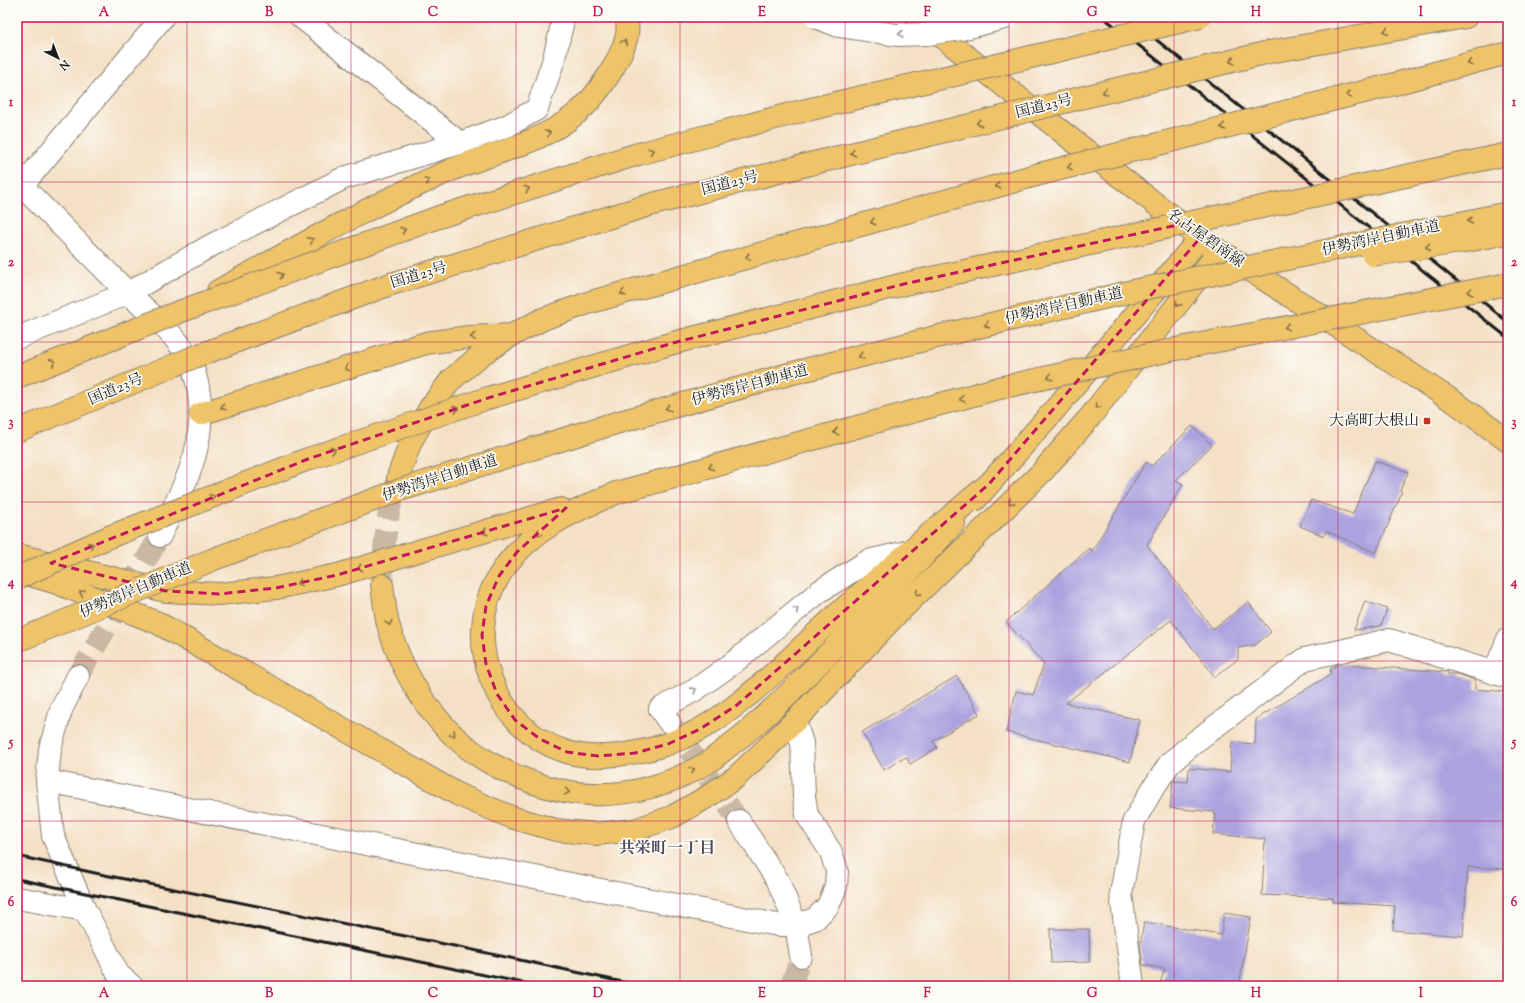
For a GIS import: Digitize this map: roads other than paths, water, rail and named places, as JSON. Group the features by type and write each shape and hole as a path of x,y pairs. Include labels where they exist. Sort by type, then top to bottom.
{"main road":[{"path":"179,312 367,209 450,171 527,144 556,129 578,113 599,90 615,65 626,36 627,17"},
{"name":"名古屋碧南線","path":"917,17 1071,139 1200,238 1449,398 1508,441"},
{"path":"17,377 179,312 439,217 638,154 798,112 1200,17"},
{"name":"国道23号","path":"17,431 194,357 388,285 653,204 814,163 1269,52 1466,17"},
{"path":"398,476 410,441 430,408 451,380 482,354 512,335 543,319 591,302 1036,175 1387,86 1508,53"},
{"path":"17,578 109,537 308,459 488,398 673,343 904,284 1508,154"},
{"name":"伊勢湾岸自動車道","path":"17,641 214,559 419,484 609,425 789,374 948,334 1133,291 1508,213"},
{"path":"1133,291 1461,242 1508,233"},
{"path":"382,585 388,622 400,660 418,692 438,720 462,744 487,762 514,777 543,787 577,794 612,795 645,789 674,780 708,762 748,732 781,702 920,561 1056,408 1200,238"},
{"path":"17,571 57,583 158,623 459,795 511,817 556,830 596,834 634,830 672,817 707,797 736,777 795,721 892,619 1042,472 1090,417 1219,251"},
{"path":"17,555 166,590 219,594 276,588 337,575 616,493 999,388 1171,350 1508,284"},
{"path":"200,414 426,342 469,337 512,335"},
{"path":"616,493 572,512 540,532 517,552 499,576 486,606 482,636 486,664 497,694 515,720 540,739 567,752 598,756 635,753 668,744 700,729 737,705 989,484"}],"street":[{"path":"160,536 191,467 199,438 200,393 192,369 180,345 20,184 163,17"},
{"path":"302,17 460,143"},
{"path":"17,338 128,293 210,246 344,178 460,143 507,126 537,109 553,62 564,17"},
{"path":"816,17 840,26 897,35 927,34 961,29 1008,17"},
{"path":"664,716 820,591 868,561 911,551"},
{"path":"1133,986 1121,894 1134,820 1170,763 1196,741 1305,659 1390,640 1501,675 1508,639"},
{"path":"78,676 61,710 50,749 47,782 53,836 85,910 118,974 132,986"},
{"path":"47,782 778,925 796,925 815,919 828,906 836,887 837,871 831,852 807,815 804,796 802,743 795,721"},
{"path":"739,821 778,881 796,925 801,956"},
{"path":"17,898 85,910"}],"tunnel":[{"path":"382,585 384,548 389,512 398,477"},
{"path":"78,676 160,536"},
{"path":"670,723 739,821"},
{"path":"791,986 801,956"}],"railway":[{"path":"1103,17 1508,338"},
{"path":"1128,17 1508,322"},
{"path":"17,856 641,986"},
{"path":"17,879 538,986"}],"place":[{"name":"大高町大根山","path":"1427,421"}],"district":[{"name":"共栄町一丁目","path":"667,849"}]}
